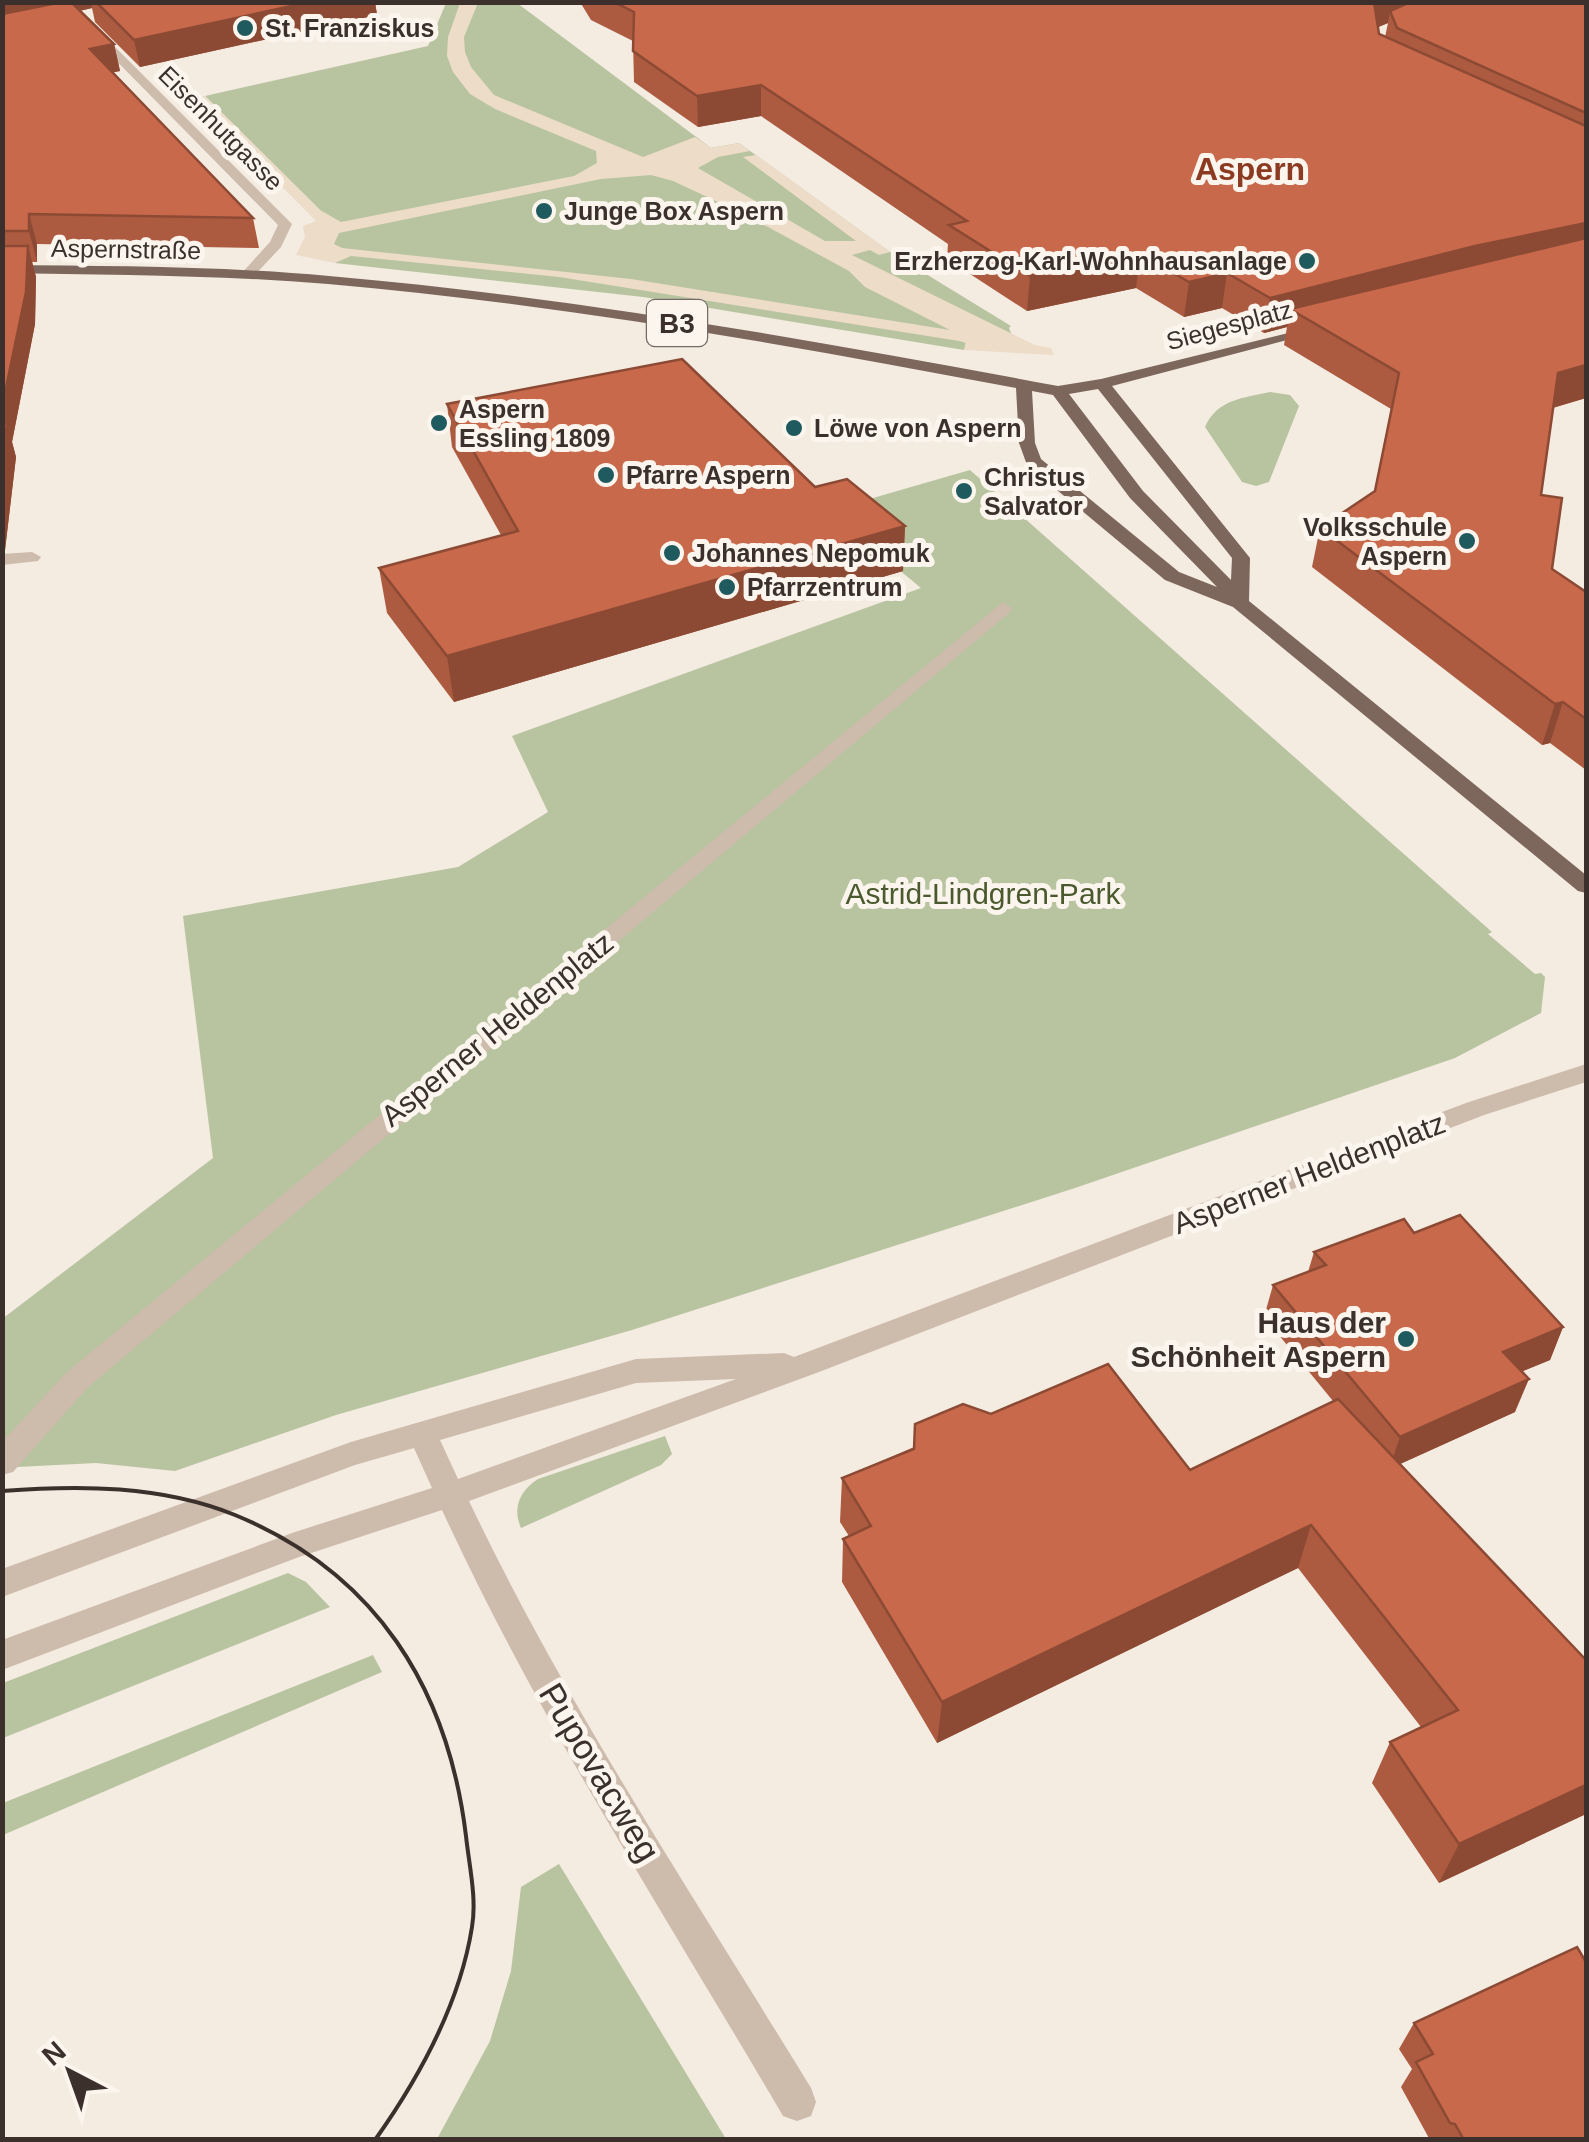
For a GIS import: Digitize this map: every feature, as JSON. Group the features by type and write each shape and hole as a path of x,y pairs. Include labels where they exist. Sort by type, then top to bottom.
{"main road":[{"name":"Aspernstraße","path":"2,268 248,275"},
{"name":"B3","path":"248,275 592,309 1058,391"},
{"name":"Siegesplatz","path":"1058,391 1102,384 1338,322"},
{"path":"1024,384 1027,443 1034,460 1172,576 1240,602"},
{"path":"1102,384 1241,558 1240,602"},
{"path":"1058,391 1148,507 1212,566 1240,602 1586,886"}],"street":[{"name":"Eisenhutgasse","path":"80,19 285,224 276,244 248,275"},
{"path":"2,560 32,557"},
{"name":"Asperner Heldenplatz","path":"2,1463 77,1380 1003,608"},
{"name":"Asperner Heldenplatz","path":"2,1656 296,1545 450,1495 808,1364 1476,1109 1586,1073"},
{"name":"Asperner Heldenplatz","path":"2,1582 284,1477 636,1371 808,1364"},
{"name":"Pupovacweg","path":"422,1434 495,1590 555,1698 796,2102"}],"green space":[{"path":"446,3 517,3 711,148 739,143 890,252 1011,326 1018,350 966,342 964,350 643,297 335,263 339,259 320,254 320,210 205,96 428,46"},
{"path":"1270,392 1290,395 1299,406 1269,482 1256,486 1242,482 1205,427 1224,405"},
{"name":"Astrid-Lindgren-Park","path":"970,470 1492,932 1488,934 1535,974 1541,973 1545,977 1541,1013 1455,1058 1075,1188 632,1330 336,1415 175,1471 96,1463 17,1467 3,1451 2,1319 213,1158 183,916 458,867 548,812 512,736 921,588 828,511"},
{"path":"665,1436 672,1454 661,1465 521,1528 519,1500 538,1479"},
{"path":"288,1573 306,1582 330,1607 3,1738 3,1683"},
{"path":"373,1655 382,1672 3,1835 3,1803"},
{"path":"559,1864 726,2139 437,2139 490,2041 511,1971 521,1887"}],"shaded area":[{"path":"460,3 478,3 464,37 465,52 471,67 494,95 643,157 695,137 711,148 739,143 750,151 718,157 698,168 825,241 856,241 743,157 756,155 890,252 879,255 870,250 852,255 1035,345 1051,348 1054,355 964,350 966,343 959,341 559,277 351,256 335,263 296,255 305,237 303,226 316,221 194,98 205,96 320,210 341,222 574,176 597,163 596,151 495,109 470,94 453,72 447,56 448,37","holes":["651,175 673,181 746,215 849,271 865,287 950,330 631,279 342,248 334,244 339,233 601,179"]}],"building":[{"path":"71,2 114,44 90,49 253,218 29,214 29,231 2,231 2,14"},
{"path":"96,2 310,2 134,40"},
{"path":"614,2 1374,2 1379,34 1586,126 1586,223 1475,246 1270,298 1227,273 1189,282 1140,254 1030,276 949,225 967,221 761,85 697,96 633,51 634,12"},
{"path":"1410,2 1586,2 1586,113 1397,28 1390,11"},
{"path":"1586,238 1586,365 1558,373 1541,495 1562,498 1552,569 1586,592 1586,719 1563,702 1555,704 1320,528 1375,491 1399,373 1290,309"},
{"path":"2,246 28,246 26,292 2,407"},
{"path":"682,359 815,487 847,479 905,526 447,656 379,568 518,531 447,404"},
{"path":"2,424 7,424 2,455"},
{"name":"Haus der Schönheit Aspern","path":"1460,1215 1563,1327 1503,1352 1529,1379 1400,1437 1273,1285 1326,1265 1314,1252 1404,1219 1414,1233"},
{"path":"1108,1364 1190,1470 1338,1399 1586,1660 1586,1785 1459,1844 1390,1742 1458,1710 1311,1525 942,1702 843,1539 871,1526 842,1478 914,1449 915,1424 963,1404 991,1414"},
{"path":"1577,1947 1586,1962 1586,2140 1464,2140 1455,2124 1450,2123 1416,2062 1433,2054 1414,2023"}],"tram line":[{"path":"2,1491 120,1490 178,1498 235,1515 285,1539 328,1569 365,1603 397,1642 422,1685 457,1782 472,1882 473,1916 458,1984 436,2039 375,2140"}],"place":[{"name":"St. Franziskus","path":"245,28"},
{"name":"Junge Box Aspern","path":"544,211"},
{"name":"Erzherzog-Karl-Wohnhausanlage","path":"1307,261"},
{"name":"Aspern Essling 1809","path":"439,423"},
{"name":"Löwe von Aspern","path":"794,428"},
{"name":"Pfarre Aspern","path":"606,475"},
{"name":"Christus Salvator","path":"964,491"},
{"name":"Volksschule Aspern","path":"1467,541"},
{"name":"Johannes Nepomuk","path":"672,553"},
{"name":"Pfarrzentrum","path":"727,587"},
{"name":"Haus der Schönheit Aspern","path":"1406,1339"}],"district":[{"name":"Aspern","path":"1250,169"}]}
